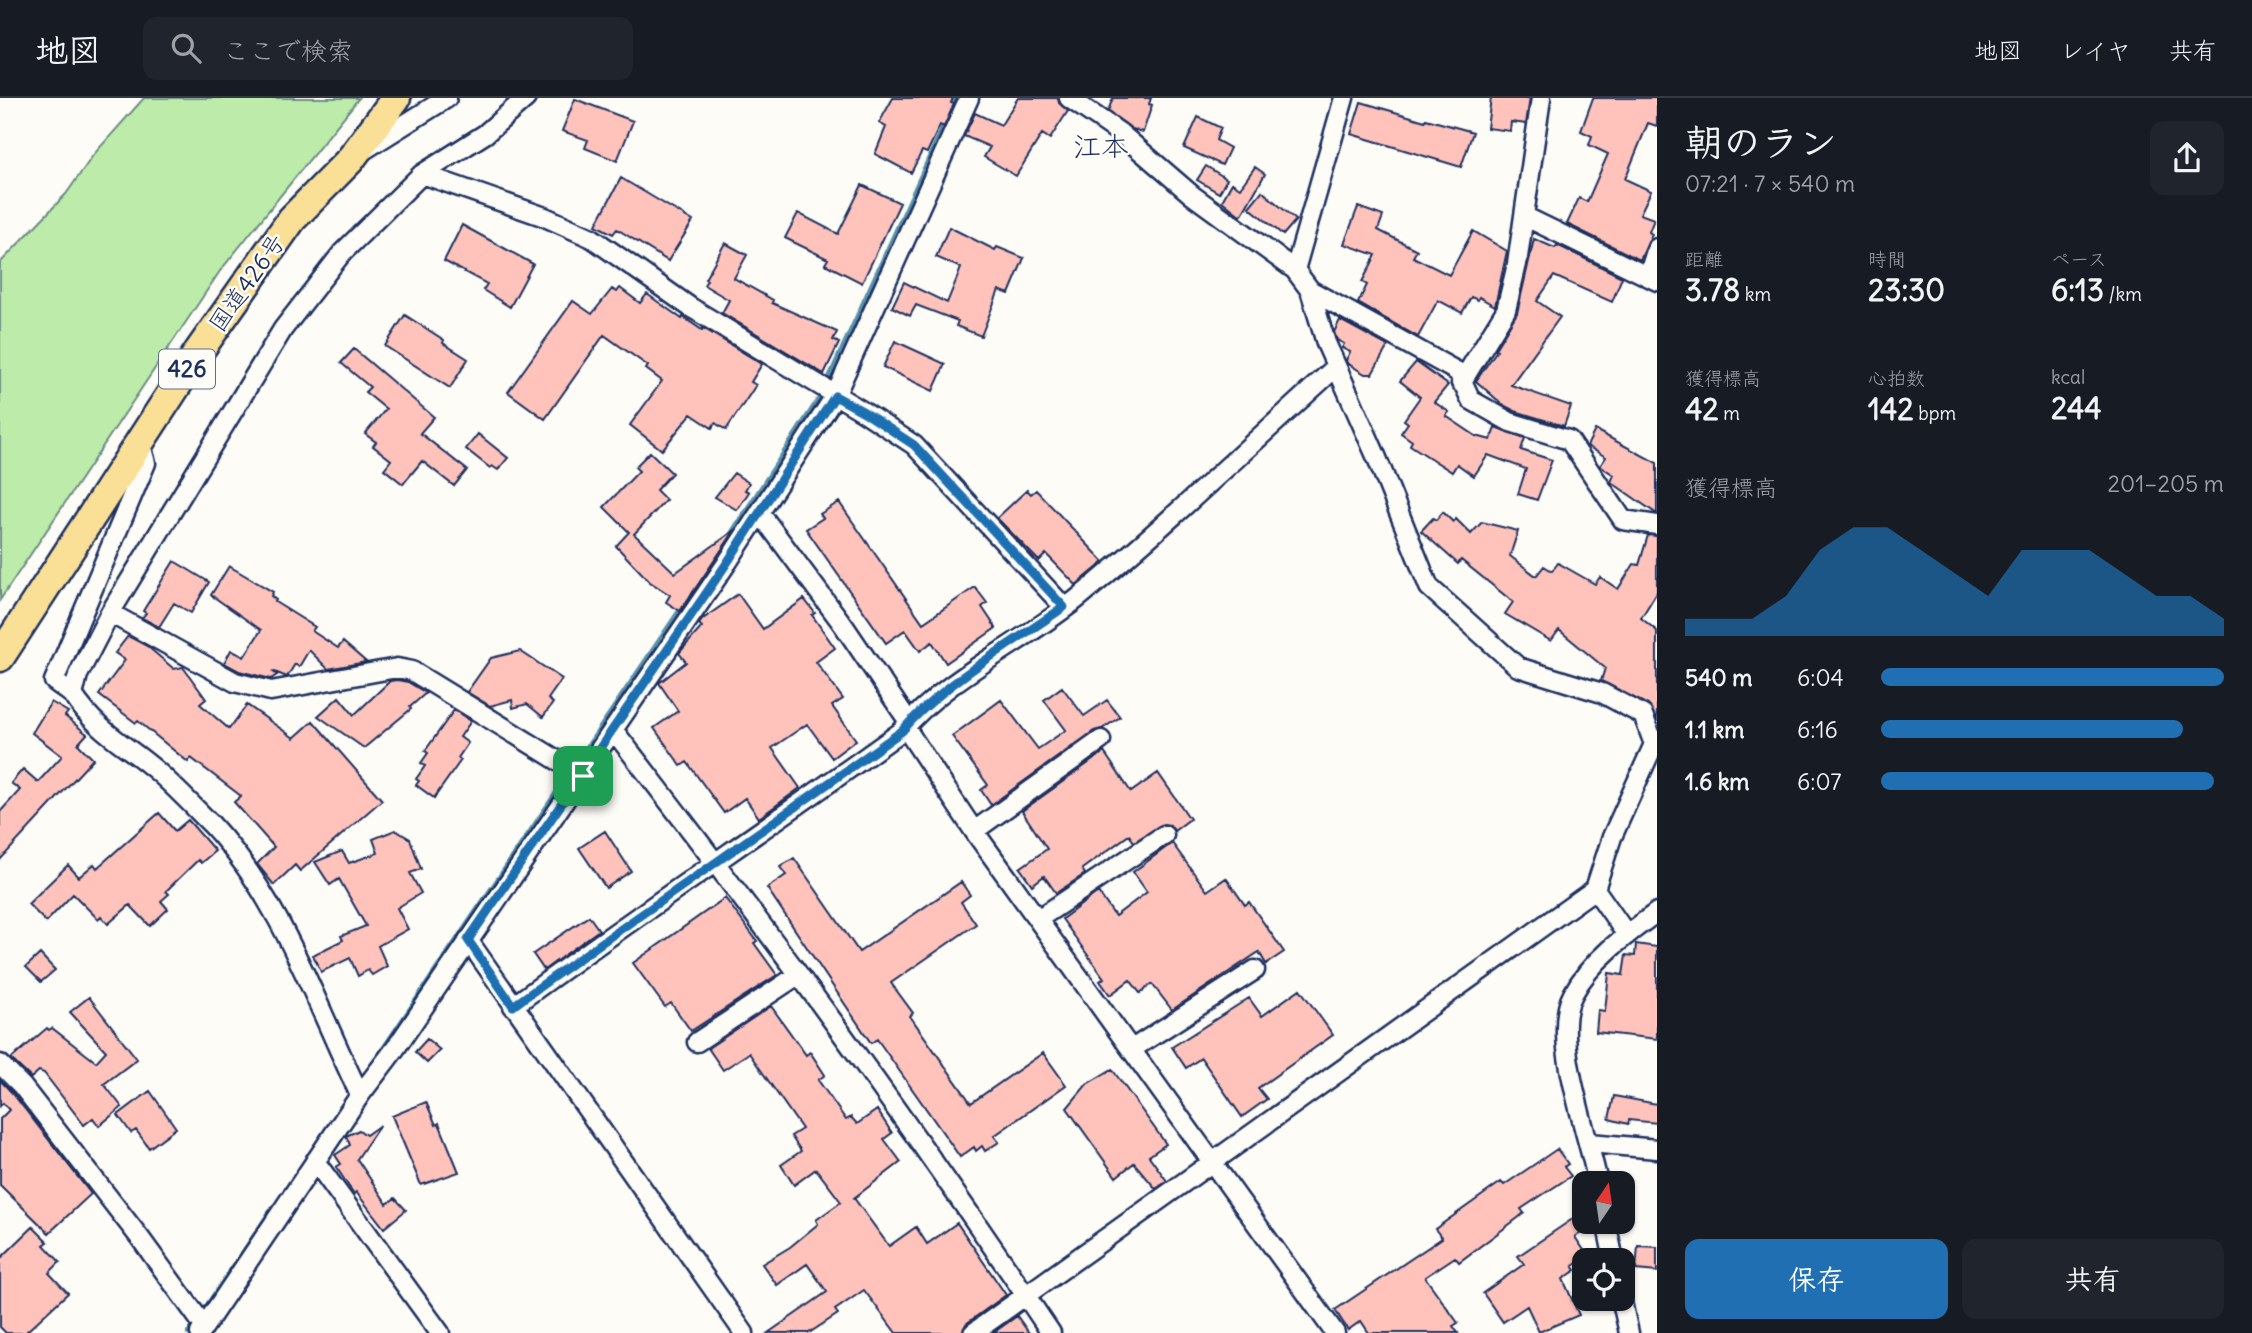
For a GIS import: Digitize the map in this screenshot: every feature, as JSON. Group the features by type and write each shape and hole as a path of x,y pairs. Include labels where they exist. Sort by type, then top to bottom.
{"highway":[{"name":"国道426号","path":"0,657 199,351 292,219 350,160 396,98"}],"street":[{"path":"350,160 447,98"},
{"path":"73,695 78,675 110,613 282,328 342,253 422,174 485,134 526,98"},
{"path":"0,1064 22,1086 140,1238 202,1329 360,1095 583,776 760,513 835,396 969,98"},
{"path":"973,1333 1595,889 1612,837 1656,743 1643,715 1602,694 1518,667 1429,587 1377,458 1336,367 1310,290 1295,270 1192,195 1120,133 1069,98"},
{"path":"1295,270 1344,98"},
{"path":"1461,383 1506,310 1524,216 1541,98"},
{"path":"422,174 545,217 592,238 690,307 914,445 1064,607"},
{"path":"1524,216 1653,279 1657,248"},
{"path":"1310,290 1458,372 1471,400 1510,422 1569,440 1623,520 1657,525"},
{"path":"513,1006 611,934 717,863 907,724 963,678 1081,596 1336,367"},
{"path":"140,441 146,463 54,681 73,695 95,724 158,772 213,827 243,866 277,915 360,1095"},
{"path":"760,513 844,626 974,831 1335,1333"},
{"path":"110,613 235,682 271,691 397,668 412,671 583,776"},
{"path":"614,730 717,863 1051,1333"},
{"path":"974,831 1101,740"},
{"path":"1038,919 1164,835"},
{"path":"1595,889 1627,934"},
{"path":"1596,1171 1567,1060 1566,1015 1571,997 1581,980 1627,934 1657,912"},
{"path":"468,940 744,1333"},
{"path":"1132,1049 1255,970"},
{"path":"697,1042 798,975"},
{"path":"1590,1143 1657,1149"},
{"path":"315,1161 440,1333"},
{"path":"1624,1311 1629,1333"}],"green space":[{"path":"144,98 359,98 220,271 0,600 0,263 66,194 94,154"}],"building":[{"path":"893,98 953,98 951,103 954,104 944,127 940,125 927,153 922,151 911,173 875,154 886,127 879,123"},
{"path":"1018,98 1058,98 1059,103 1068,111 1050,139 1042,134 1016,176 984,157 990,147 964,136 975,113 1001,125"},
{"path":"1113,98 1151,98 1149,104 1152,105 1143,132 1132,129 1108,111"},
{"path":"1491,98 1530,98 1526,124 1511,122 1510,131 1487,128"},
{"path":"1593,98 1657,98 1657,126 1648,123 1625,179 1651,191 1640,214 1654,219 1649,232 1652,234 1640,260 1567,224 1579,198 1587,202 1608,154 1589,145 1592,136 1581,131"},
{"path":"575,99 633,121 617,161 585,148 588,140 562,131"},
{"path":"1361,102 1473,132 1461,167 1351,134"},
{"path":"1198,117 1221,128 1216,140 1230,148 1222,165 1184,148"},
{"path":"1206,166 1227,179 1219,193 1197,180"},
{"path":"1255,167 1265,174 1241,216 1222,201 1232,183 1240,188"},
{"path":"621,178 693,221 668,261 617,229 613,234 596,225"},
{"path":"862,185 900,203 862,283 825,264 828,259 785,238 798,213 838,234"},
{"path":"1262,191 1296,220 1283,235 1249,207"},
{"path":"1358,207 1383,216 1378,230 1417,250 1413,257 1449,275 1473,231 1507,251 1495,306 1479,297 1478,300 1471,297 1462,313 1438,300 1418,337 1358,303 1367,285 1362,282 1376,255 1344,244"},
{"path":"462,225 533,264 510,307 483,290 487,284 444,261"},
{"path":"949,227 995,250 997,247 1024,258 1009,294 999,290 981,336 956,326 958,321 916,305 910,316 892,307 904,282 947,303 961,268 936,257"},
{"path":"1534,239 1555,248 1557,245 1622,277 1612,302 1554,276 1537,301 1560,317 1511,385 1571,406 1564,426 1503,405 1476,381 1517,313"},
{"path":"725,243 747,255 734,278 773,300 772,303 837,332 833,340 839,343 824,374 722,313 729,300 704,285"},
{"path":"620,288 640,303 647,294 682,319 683,317 702,330 703,328 762,364 751,382 756,385 726,430 715,423 712,428 691,414 662,450 630,425 662,381 646,369 648,366 604,335 545,419 508,392 573,301 592,314 612,289 617,292"},
{"path":"405,315 468,359 450,388 385,346"},
{"path":"1340,320 1388,346 1372,374 1365,374 1347,363 1350,352 1342,348 1344,344 1337,340 1334,332"},
{"path":"895,341 945,364 933,391 883,367"},
{"path":"354,349 434,417 420,433 467,470 454,486 422,461 403,484 384,469 391,460 373,446 376,442 365,434 386,409 365,392 370,387 341,363"},
{"path":"1416,362 1448,385 1434,402 1449,412 1446,416 1476,436 1491,440 1495,427 1525,438 1521,450 1552,460 1537,500 1518,494 1526,469 1488,455 1474,476 1457,464 1452,472 1410,445 1412,441 1401,433 1408,423 1404,420 1420,397 1400,381"},
{"path":"1595,430 1657,463 1657,514 1611,482 1614,475 1600,466 1606,457 1587,446"},
{"path":"478,434 508,458 498,470 492,466 490,468 466,449"},
{"path":"650,452 672,473 656,490 666,500 634,534 675,573 735,530 680,611 666,602 670,595 650,582 616,546 629,532 604,507 639,471 635,467"},
{"path":"734,473 749,483 745,490 749,492 737,510 715,497"},
{"path":"1027,490 1031,494 1036,490 1104,562 1076,585 1046,554 1039,561 997,518"},
{"path":"839,502 923,623 975,587 987,603 982,607 996,628 946,663 932,642 920,651 905,630 886,643 806,529 823,518 820,514"},
{"path":"1443,512 1453,522 1456,519 1471,534 1482,522 1518,531 1510,556 1536,576 1544,566 1552,571 1558,563 1595,584 1600,577 1618,589 1634,564 1639,565 1648,535 1657,536 1657,592 1641,618 1657,631 1657,719 1648,705 1601,681 1605,668 1559,630 1551,641 1505,614 1513,602 1461,560 1458,564 1421,531"},
{"path":"174,561 209,582 191,613 174,603 159,627 142,618 146,613 143,611"},
{"path":"229,566 273,592 271,596 275,602 315,627 312,631 338,648 343,642 366,662 328,669 309,650 299,667 295,664 287,677 272,671 277,675 271,679 239,671 224,663 231,650 244,657 261,630 211,595"},
{"path":"738,594 763,629 804,599 835,648 816,662 843,699 832,706 856,740 832,758 807,724 772,748 800,788 759,818 745,798 724,813 687,762 681,766 654,728 678,711 659,683 686,662 679,653 702,627 699,624 703,619"},
{"path":"128,636 147,646 174,669 183,667 206,699 200,704 229,729 247,705 294,738 313,721 382,800 300,871 295,865 274,885 257,864 274,847 234,802 241,796 191,758 188,762 138,721 136,723 99,695 125,660 115,653"},
{"path":"520,651 562,679 548,699 553,703 543,717 527,704 513,708 512,700 490,706 467,692 491,658"},
{"path":"390,681 408,682 426,693 364,748 318,716 339,697 354,715"},
{"path":"1062,687 1084,716 1107,700 1120,717 1094,731 991,805 981,790 988,785 952,736 1001,700 1038,749 1066,730 1044,700"},
{"path":"51,702 68,712 65,716 87,734 78,744 93,759 0,860 0,812 20,790 11,783 23,769 38,782 62,756 32,733"},
{"path":"454,710 471,721 460,737 468,743 458,758 461,760 434,798 416,785 419,781 416,779 425,766 421,763 428,753 425,751"},
{"path":"1104,752 1131,792 1158,773 1190,819 1174,831 1170,825 1163,824 1134,842 1129,835 1082,869 1085,874 1056,893 1044,876 1032,885 1020,868 1047,849 1022,811"},
{"path":"159,813 175,831 188,820 215,851 201,863 198,860 166,891 169,894 161,901 168,909 150,926 130,905 108,924 101,916 98,919 73,894 46,922 28,904 68,865 79,877 94,864 97,868"},
{"path":"395,830 410,839 421,869 410,873 421,893 397,908 408,929 378,946 387,966 372,975 368,970 358,976 350,958 321,972 313,955 343,940 341,936 366,926 339,879 330,885 315,862 342,851 349,863 378,853 373,839"},
{"path":"605,831 631,871 606,888 579,848"},
{"path":"1172,843 1207,891 1226,878 1245,905 1249,902 1284,952 1266,964 1259,952 1172,1010 1152,984 1140,993 1130,980 1110,995 1100,981 1104,978 1062,919 1098,892 1115,916 1147,892 1133,872"},
{"path":"794,858 859,952 961,882 970,895 961,902 976,924 891,983 913,1013 910,1016 971,1103 1043,1053 1066,1085 994,1136 999,1142 985,1151 982,1146 976,1151 974,1147 960,1157 877,1039 871,1043 767,888 786,875 780,867"},
{"path":"725,898 757,941 754,943 777,975 691,1031 671,1003 665,1007 633,963"},
{"path":"589,916 599,930 544,970 533,954"},
{"path":"1636,944 1657,947 1657,1039 1596,1032 1598,1010 1605,1011 1609,973 1623,975 1626,955 1635,956"},
{"path":"40,954 55,970 41,982 26,967"},
{"path":"1300,989 1333,1035 1258,1088 1267,1099 1242,1117 1201,1058 1186,1068 1172,1047 1249,998 1262,1016"},
{"path":"89,997 137,1059 104,1084 122,1107 99,1126 93,1118 84,1125 44,1073 39,1071 31,1078 11,1059 47,1028 52,1028 96,1062 106,1051 70,1012"},
{"path":"771,1006 806,1055 810,1052 825,1075 818,1080 846,1120 851,1117 857,1124 877,1110 892,1133 884,1139 901,1162 854,1198 889,1246 916,1227 927,1244 957,1223 1006,1295 966,1324 962,1333 896,1333 864,1290 835,1310 838,1314 809,1333 768,1333 827,1292 807,1264 777,1285 762,1264 790,1247 818,1224 816,1220 841,1202 816,1169 794,1185 781,1165 801,1151 791,1136 802,1129 749,1053 723,1070 708,1048"},
{"path":"427,1039 440,1050 427,1063 415,1052"},
{"path":"1112,1069 1166,1144 1149,1156 1167,1181 1156,1189 1134,1163 1116,1177 1067,1108 1087,1084"},
{"path":"0,1080 91,1194 49,1233 0,1185 0,1119 9,1110 3,1103 0,1106"},
{"path":"150,1091 176,1128 149,1148 136,1130 131,1133 118,1115"},
{"path":"1614,1096 1657,1104 1657,1123 1629,1120 1628,1124 1609,1119"},
{"path":"426,1102 436,1125 439,1123 459,1172 421,1185 392,1116"},
{"path":"380,1125 357,1159 387,1204 395,1198 406,1210 384,1228 356,1192 354,1194 336,1167 341,1164 335,1155 350,1145 346,1136 359,1130 366,1135"},
{"path":"1557,1149 1568,1164 1564,1167 1571,1176 1521,1209 1524,1213 1459,1262 1455,1257 1425,1277 1458,1323 1453,1326 1458,1333 1369,1333 1361,1321 1348,1330 1335,1310 1442,1238 1435,1229 1501,1182 1504,1185"},
{"path":"1572,1219 1572,1234 1580,1234 1575,1237 1583,1248 1572,1248 1572,1273 1563,1279 1572,1299 1572,1311 1577,1311 1579,1315 1539,1332 1527,1306 1503,1322 1483,1293 1524,1264 1518,1256"},
{"path":"33,1227 48,1242 44,1245 60,1262 49,1273 68,1293 25,1333 6,1333 0,1327 0,1259"},
{"path":"1638,1246 1657,1247 1657,1272 1636,1270"},
{"path":"1017,1316 1029,1333 993,1333"}],"waterway":[{"path":"731,535 822,395 957,98"},
{"path":"372,1066 684,605"},
{"path":"189,1333 270,1213"}],"district":[{"name":"江本","path":"1101,146"}],"route":[{"path":"835,396 914,445 1064,607 963,678 909,722 902,731 717,863 611,934 513,1006 468,940 583,776 727,563 835,396"}]}
